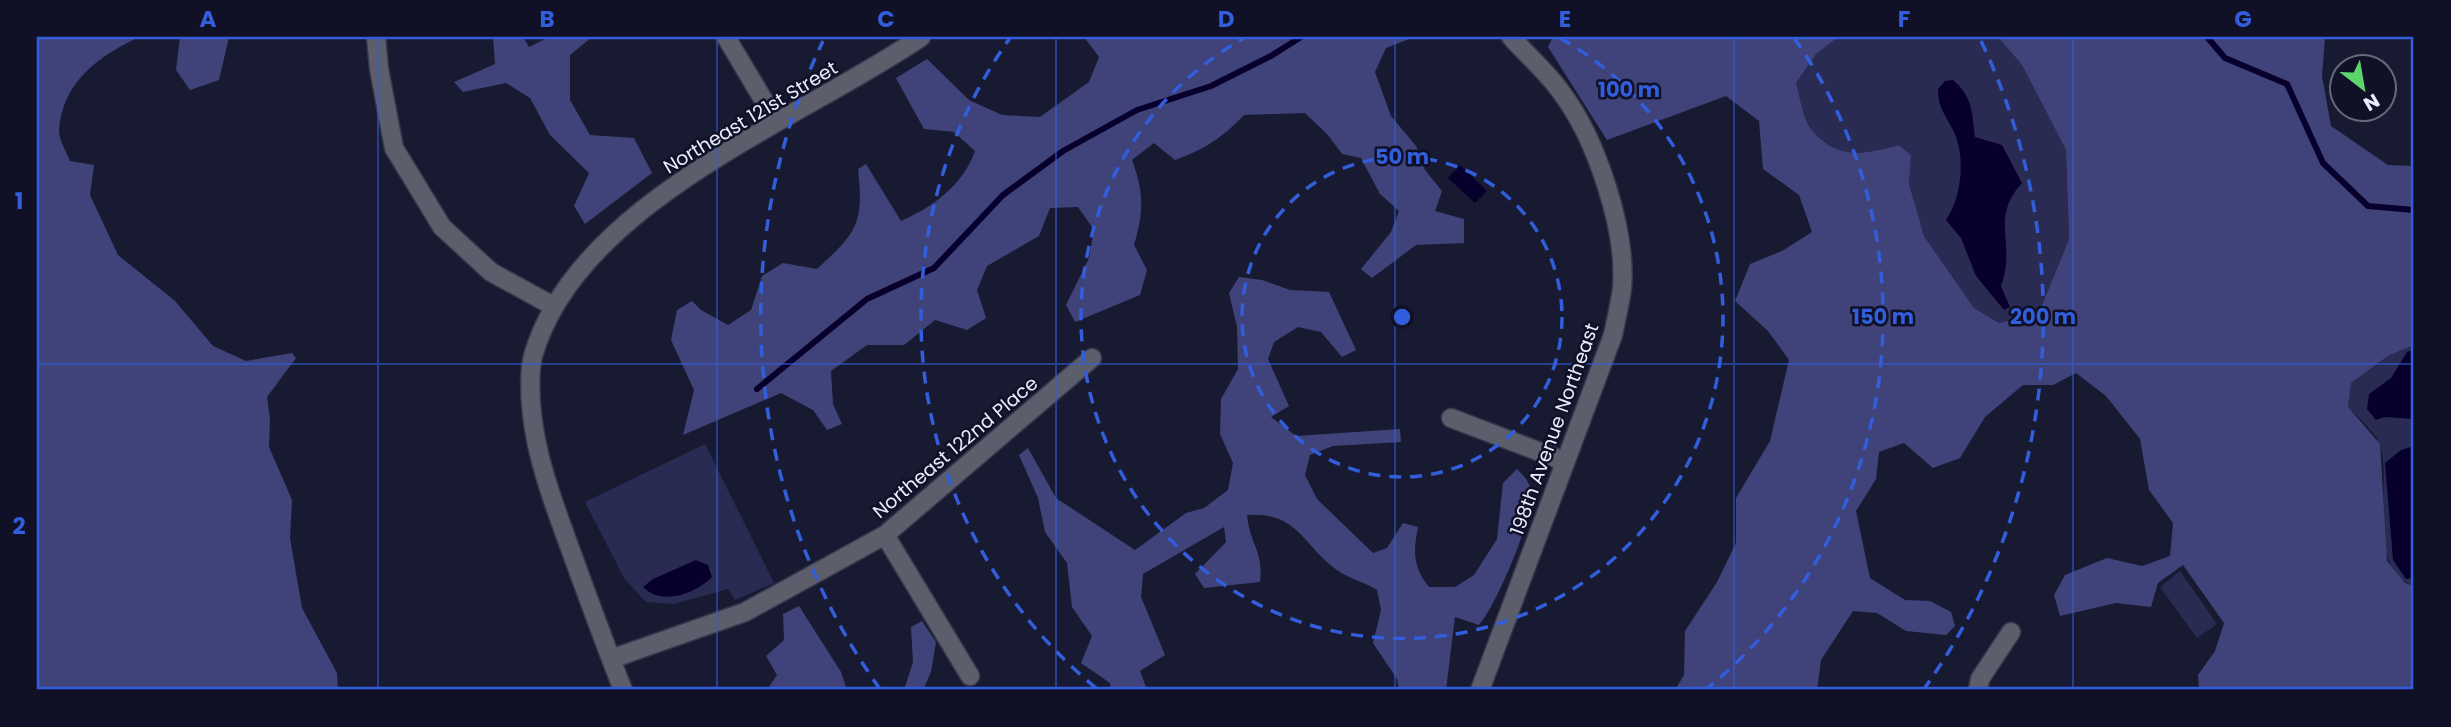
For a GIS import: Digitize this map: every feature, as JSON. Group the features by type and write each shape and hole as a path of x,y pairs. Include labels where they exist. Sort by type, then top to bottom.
{"street":[{"path":"376,37 379,69 394,148 442,227 491,272 553,306"},
{"path":"726,37 776,121"},
{"name":"Northeast 121st Street","path":"623,690 549,489 532,414 532,358 553,306 610,236 689,176 776,121 886,61 922,37"},
{"name":"198th Avenue Northeast","path":"1480,690 1613,335 1622,287 1619,249 1608,189 1587,136 1561,92 1511,37"},
{"name":"Northeast 122nd Place","path":"611,659 745,612 885,535 1091,358"},
{"path":"1451,418 1564,461"},
{"path":"885,535 970,676"},
{"path":"1978,690 1980,679 2011,632"}],"shaded area":[{"path":"37,37 139,37 97,62 75,85 67,98 59,131 70,161 94,165 90,195 118,255 175,301 213,346 246,361 292,353 296,358 267,397 270,419 269,447 292,500 290,538 302,608 337,673 338,690 37,690"},
{"path":"180,37 229,37 219,80 190,90 176,70"},
{"path":"493,37 523,37 529,47 549,37 592,37 570,55 570,100 590,135 634,138 652,173 585,224 574,206 589,173 550,135 530,98 506,83 463,92 454,82 495,64"},
{"path":"1084,37 1414,37 1386,48 1375,72 1391,116 1416,146 1425,170 1442,191 1435,211 1464,219 1464,243 1416,245 1372,278 1361,269 1391,232 1399,211 1380,194 1361,158 1342,154 1328,135 1305,113 1244,115 1228,130 1195,152 1175,160 1154,143 1132,160 1139,182 1141,202 1140,222 1134,245 1147,270 1140,295 1075,322 1066,305 1089,258 1094,230 1078,207 1050,208 1039,236 987,266 977,290 986,318 967,330 935,320 904,345 867,345 831,371 833,404 842,424 827,430 813,410 781,393 683,435 694,390 671,340 677,310 692,301 701,310 728,325 751,310 762,276 783,263 817,269 841,246 855,226 860,203 858,169 866,164 901,221 946,194 970,163 975,151 954,132 924,129 896,78 927,59 969,100 1002,115 1040,117 1089,82 1099,57"},
{"path":"1553,37 1838,37 1816,54 1796,83 1809,126 1822,140 1842,151 1875,151 1899,145 1911,155 1909,184 1924,236 1974,308 1999,323 2038,315 2069,239 2066,150 2022,65 1998,37 2325,37 2322,76 2328,122 2388,165 2414,166 2414,345 2388,356 2351,383 2348,407 2380,444 2387,561 2405,583 2414,586 2414,690 2199,690 2198,675 2215,651 2224,623 2183,565 2158,583 2151,607 2116,603 2060,616 2054,595 2065,575 2107,558 2142,566 2170,556 2173,523 2149,490 2140,439 2106,396 2076,373 2053,385 2023,385 1985,417 1960,458 1933,468 1904,443 1879,452 1876,479 1856,511 1870,578 1905,600 1930,601 1951,612 1955,626 1946,635 1906,631 1877,613 1853,611 1821,660 1817,690 1675,690 1684,675 1685,631 1717,582 1736,543 1736,498 1770,441 1789,360 1768,331 1735,301 1750,264 1782,251 1812,232 1799,195 1763,169 1759,121 1726,96 1607,140 1548,47"},
{"path":"1838,37 1998,37 2022,65 2066,150 2069,239 2038,315 1999,323 1974,308 1924,236 1909,184 1911,155 1899,145 1852,153 1831,147 1812,130 1804,114 1796,83 1816,53"},
{"path":"1953,80 1968,99 1975,137 2002,145 2022,183 2012,196 2005,220 2006,257 2001,286 2010,307 2004,310 1976,276 1961,238 1946,220 1956,200 1961,163 1957,140 1941,106 1938,89 1945,81"},
{"path":"1460,165 1487,191 1475,203 1448,178"},
{"path":"1239,277 1262,280 1290,290 1329,292 1356,350 1342,357 1321,332 1298,327 1274,342 1268,359 1289,406 1271,417 1296,436 1400,429 1401,442 1333,446 1310,455 1305,475 1317,499 1373,553 1387,548 1403,523 1418,527 1416,559 1424,580 1429,587 1455,587 1474,575 1497,539 1503,483 1517,469 1528,482 1531,492 1527,521 1495,600 1479,625 1455,617 1446,690 1399,690 1397,679 1373,643 1381,610 1377,590 1347,576 1325,561 1289,524 1264,515 1247,515 1260,563 1260,582 1204,588 1195,574 1226,542 1224,527 1143,574 1141,597 1165,655 1140,671 1147,690 1111,690 1110,683 1081,663 1092,636 1072,607 1067,563 1045,532 1038,498 1019,455 1028,448 1056,498 1135,550 1186,513 1204,508 1228,490 1233,463 1220,434 1221,399 1238,369 1237,327 1229,293"},
{"path":"2414,345 2414,586 2399,577 2389,563 2383,524 2384,481 2380,445 2348,407 2351,383 2388,356"},
{"path":"2414,349 2414,419 2385,417 2376,420 2367,409 2369,394 2391,378 2407,352"},
{"path":"705,444 774,583 735,600 728,589 674,604 646,602 624,578 585,502"},
{"path":"2414,446 2414,578 2406,579 2393,560 2385,463 2401,450"},
{"path":"696,560 708,565 712,577 688,593 659,596 643,587 653,579"},
{"path":"2180,571 2217,624 2197,638 2160,587"},
{"path":"799,606 841,672 847,690 767,690 777,675 766,656 784,640 783,614"},
{"path":"922,621 936,642 931,672 923,690 904,690 913,662 911,627"}],"waterway":[{"path":"757,389 867,299 934,268 1003,195 1063,151 1137,110 1211,86 1271,56 1301,37"},
{"path":"2207,37 2225,58 2287,84 2323,163 2368,206 2414,210"}]}
